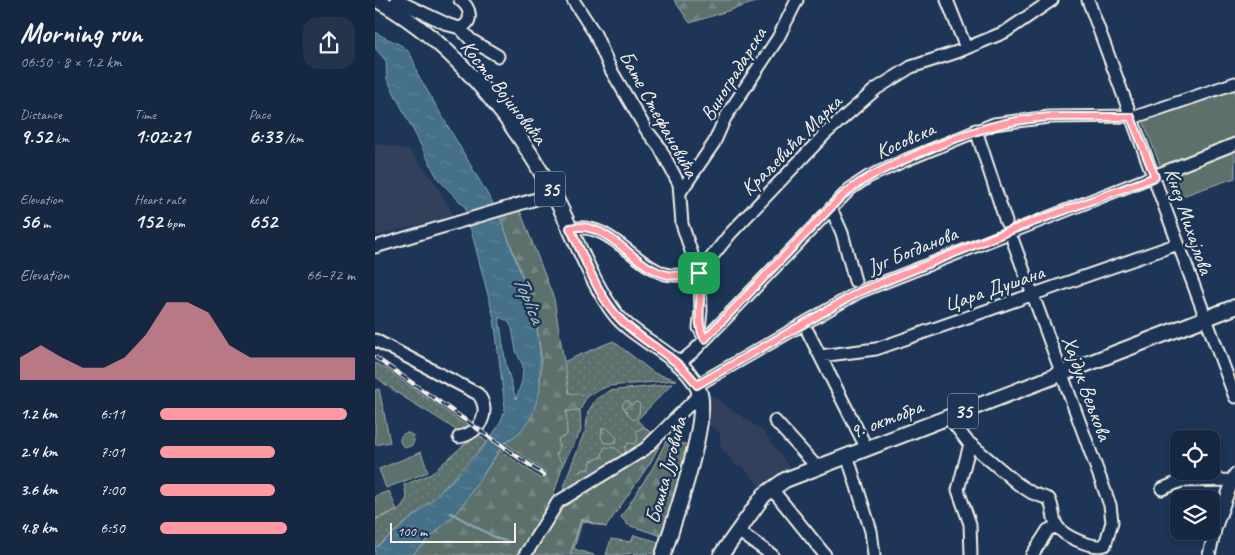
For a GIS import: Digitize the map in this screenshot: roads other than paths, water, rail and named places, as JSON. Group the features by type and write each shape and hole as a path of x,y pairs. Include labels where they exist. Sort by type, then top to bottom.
{"main road":[{"name":"Косте Војиновића","path":"380,0 414,22 438,42 461,66 507,122 553,194 603,294 616,315 635,333 678,364 699,390"},
{"name":"9. октобра","path":"721,555 771,488 816,466 1235,307"},
{"name":"Бошка Југовића","path":"663,555 699,430 702,406 699,390"}],"street":[{"path":"395,0 449,25 460,28 471,40 498,56"},
{"path":"460,0 467,6 470,17 466,25 460,28"},
{"name":"Бате Стефановића","path":"573,0 595,34 611,70 647,131 659,146 681,191 682,224 699,273 701,307 699,328 705,339"},
{"name":"Виноградарска","path":"681,191 714,143 725,118 778,38 797,0"},
{"path":"947,0 966,48"},
{"name":"Краљевића Марка","path":"699,273 731,234 834,126 862,100 885,83 911,68 1013,28 1052,0"},
{"name":"Кнез Михајлова","path":"1088,0 1155,177 1204,318 1235,397"},
{"name":"Косовска","path":"678,364 705,339 850,189 868,177 976,130 1006,121 1037,118 1131,117 1235,83"},
{"path":"976,130 1005,222"},
{"name":"Југ Богданова","path":"525,555 558,502 645,449 699,390 859,292 1009,231 1155,177 1235,144"},
{"path":"375,247 553,194"},
{"path":"831,208 842,233 855,281"},
{"path":"570,228 583,227 605,234 642,261 665,274 699,273"},
{"name":"Хајдук Вељкова","path":"1013,241 1060,374 1110,505 1111,526 1107,542 1101,546 1071,537 1057,526"},
{"name":"Цара Душана","path":"820,356 870,352 1178,244"},
{"path":"807,332 866,447"},
{"path":"375,340 478,394 484,403 483,419 474,431 459,437"},
{"path":"948,416 970,444 1026,490 1049,500 1057,526 1048,530 1033,549 1032,555"},
{"path":"775,421 816,466"},
{"path":"970,444 958,490 969,524 971,555"},
{"path":"847,455 871,532 874,555"},
{"path":"1162,489 1181,480 1234,477 1216,526 1209,555"},
{"path":"771,488 825,555"},
{"path":"738,531 772,555"}],"water":[{"path":"375,32 402,46 411,55 417,73 499,214 535,313 540,354 540,390 532,416 519,433 504,443 460,509 412,555 375,555 375,548 429,503 469,463 499,424 505,408 494,318 465,207 438,179 387,79 386,61 375,48","holes":["499,317 508,321 512,328 516,351 523,366 522,381 516,399 506,365"]}],"waterway":[{"path":"451,513 498,539 509,542"}],"railway":[{"path":"375,357 544,475"}],"water label":[{"name":"Toplica","path":"530,299"}]}
